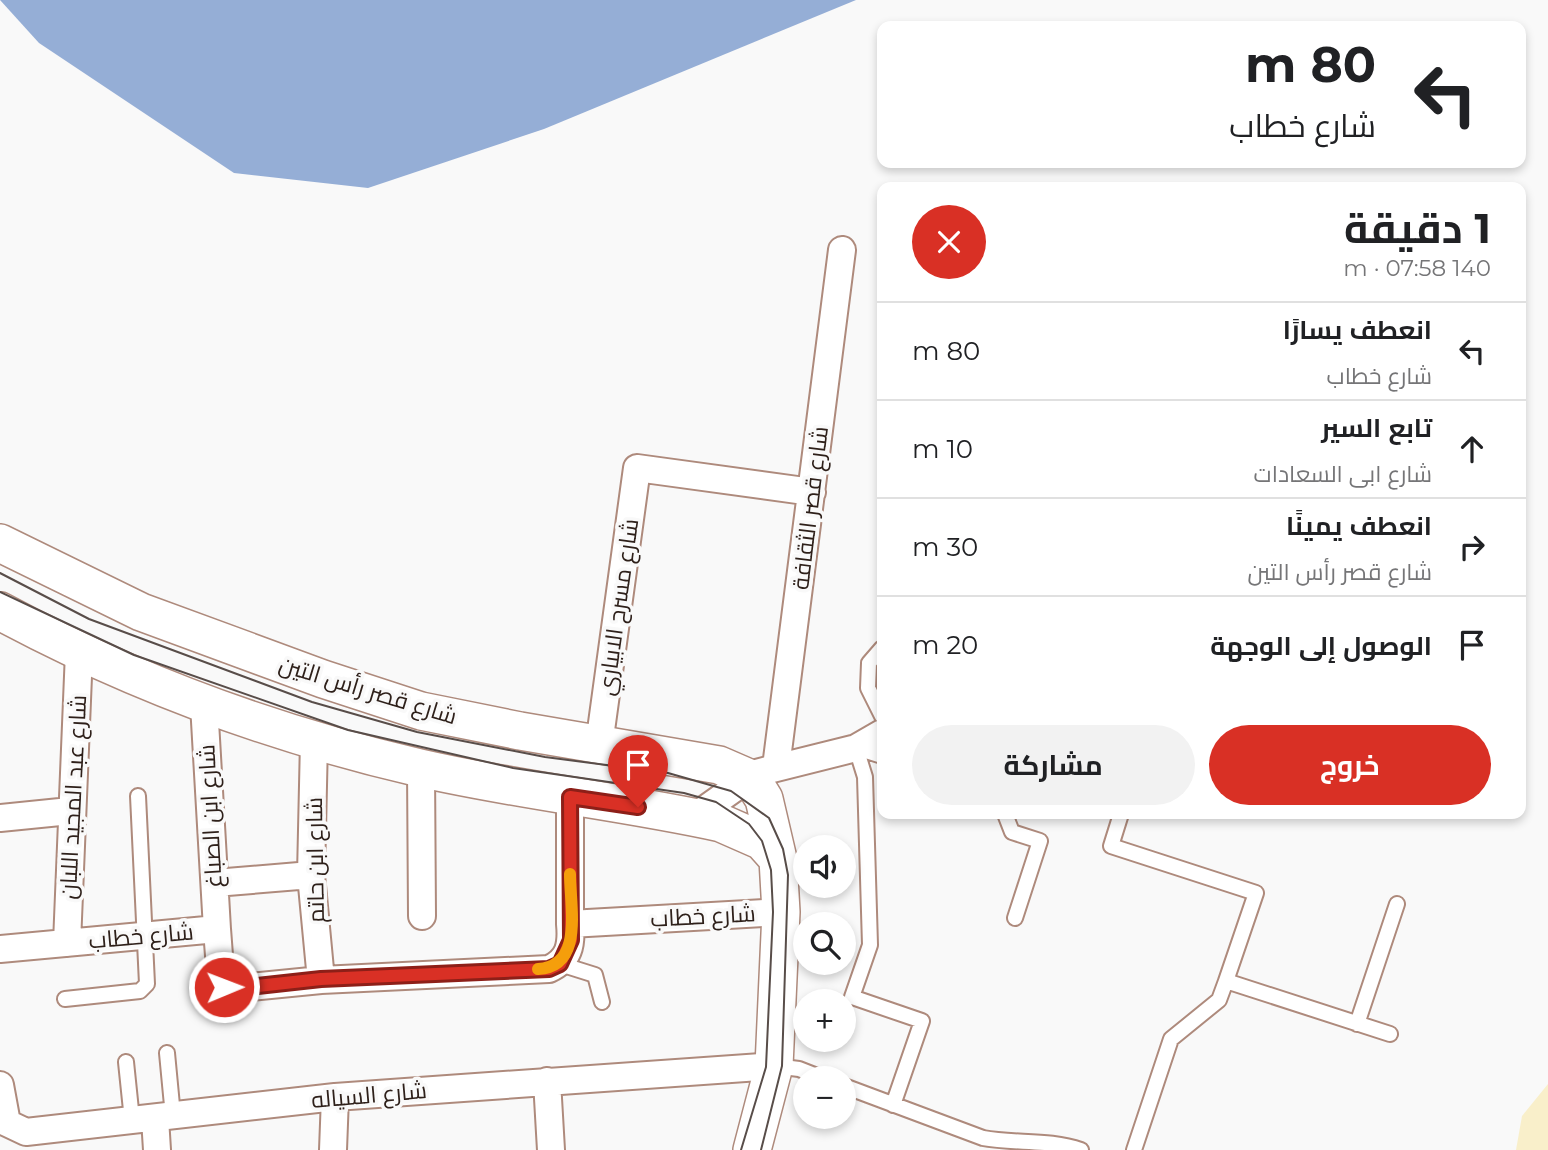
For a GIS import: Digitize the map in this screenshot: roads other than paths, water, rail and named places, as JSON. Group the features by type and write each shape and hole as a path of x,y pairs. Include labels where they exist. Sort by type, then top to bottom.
{"main road":[{"name":"شارع قصر رأس التين","path":"0,543 141,612 323,679 421,711 599,745 762,772"},
{"path":"0,611 79,652 204,704 314,741 421,768 570,797 694,817 736,828 762,841 778,859"},
{"path":"752,1150 774,1066 781,912 778,859 764,799 762,772"}],"street":[{"name":"شارع قصر الثقافة","path":"762,772 812,492 842,250"},
{"name":"شارع مسرح الابياري","path":"599,745 637,468 812,492"},
{"name":"شارع عبد المجيد اللبان","path":"67,943 70,811 79,652"},
{"name":"شارع ابن الصباغ","path":"204,704 217,929"},
{"path":"694,817 762,772 856,748 877,736"},
{"name":"شارع ابن حاتم","path":"314,741 312,875 321,979"},
{"path":"421,768 422,916"},
{"path":"560,964 571,940 570,797"},
{"path":"0,818 70,811"},
{"path":"215,883 312,875"},
{"name":"شارع خطاب","path":"570,924 781,912"},
{"name":"شارع خطاب","path":"0,949 217,929 220,982 227,989 321,979 549,969 560,964"},
{"name":"شارع السياله","path":"0,1084 4,1117 7,1123 19,1131 335,1097 774,1066"},
{"path":"547,1081 551,1150"},
{"path":"333,1150 335,1097"},
{"path":"153,1118 157,1150"}],"lane":[{"path":"877,654 869,663 868,688 877,706"},
{"path":"856,748 877,754"},
{"path":"856,748 865,777 870,945 852,997 922,1021 893,1105"},
{"path":"65,999 143,989 148,981 138,796"},
{"path":"1007,819 1012,832 1040,841 1015,918"},
{"path":"1119,819 1111,846 1256,893 1219,1000 1171,1039 1134,1150"},
{"path":"1357,1024 1397,904"},
{"path":"560,964 595,975 602,1002"},
{"path":"1226,981 1390,1034"},
{"path":"153,1118 167,1053"},
{"path":"126,1062 153,1118"},
{"path":"774,1066 793,1068"},
{"path":"856,1091 983,1138 1066,1145 1081,1150"}],"water":[{"path":"0,0 856,0 544,129 368,188 234,173 39,43"}],"tram line":[{"path":"0,573 89,619 312,702 417,732 545,757 668,773 731,791 769,818 783,849 788,875 782,1066 761,1150"},
{"path":"0,592 134,655 348,730 513,768 684,793 716,802 749,824 762,841 771,870 773,912 766,1067 741,1150"}]}
